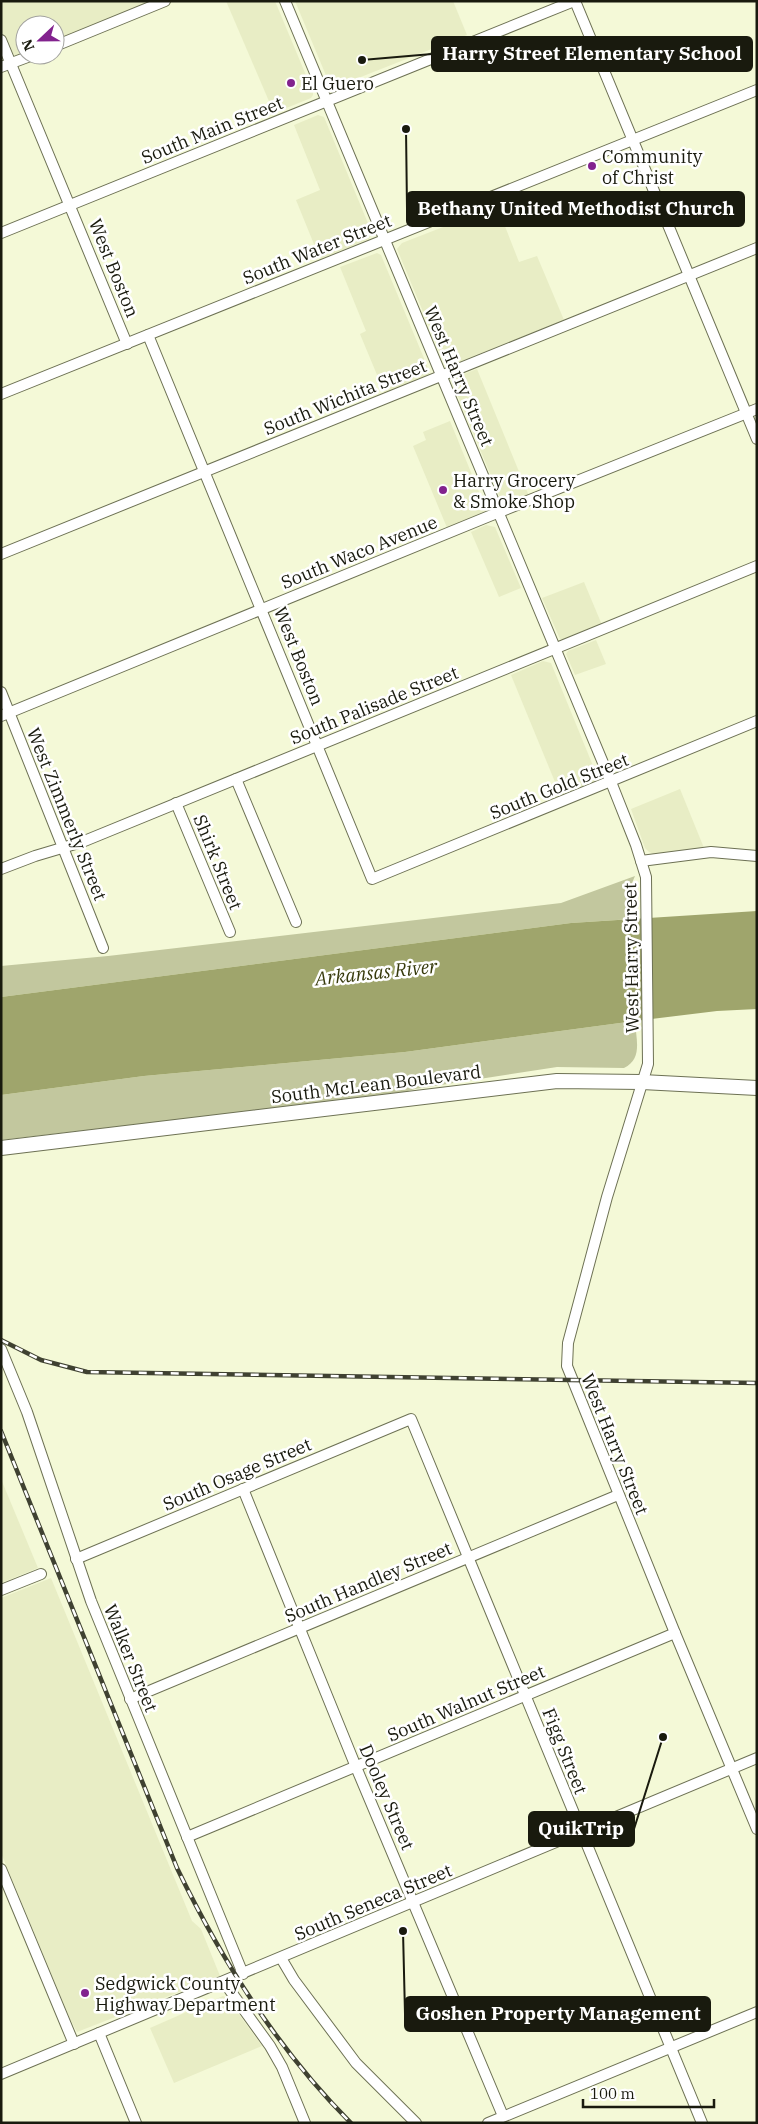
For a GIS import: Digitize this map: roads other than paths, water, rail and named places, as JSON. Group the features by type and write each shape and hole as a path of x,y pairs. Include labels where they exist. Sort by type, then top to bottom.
{"main road":[{"name":"South McLean Boulevard","path":"1,1148 557,1081 642,1082 757,1088"}],"street":[{"path":"65,42 165,1"},
{"name":"West Harry Street","path":"286,1 611,782 646,878 648,1064 608,1197 568,1343 567,1366 618,1495 757,1829"},
{"path":"574,1 757,439"},
{"name":"South Main Street","path":"1,233 574,1"},
{"name":"West Boston","path":"1,40 6,65 70,205 127,344"},
{"name":"South Water Street","path":"1,394 757,90"},
{"name":"South Wichita Street","path":"1,554 757,248"},
{"name":"West Boston","path":"148,335 372,879"},
{"name":"South Waco Avenue","path":"5,714 498,512 757,409"},
{"name":"South Palisade Street","path":"1,869 82,842 757,566"},
{"name":"West Zimmerly Street","path":"1,692 5,714 63,847 103,948"},
{"name":"South Gold Street","path":"372,879 757,721"},
{"path":"236,778 296,922"},
{"name":"Shirk Street","path":"176,803 230,932"},
{"path":"641,861 711,852 757,856"},
{"name":"Walker Street","path":"1,1349 27,1412 76,1560 130,1699 243,1974"},
{"name":"South Osage Street","path":"76,1560 411,1419"},
{"name":"Figg Street","path":"411,1419 526,1696 580,1832 702,2123"},
{"name":"Dooley Street","path":"243,1489 356,1767 503,2116"},
{"name":"South Handley Street","path":"130,1699 618,1495"},
{"path":"1,1590 41,1574"},
{"name":"South Walnut Street","path":"187,1837 675,1633"},
{"name":"South Seneca Street","path":"1,2074 757,1758"},
{"path":"1,1868 74,2044"},
{"path":"281,1958 294,1980 356,2063 416,2123"},
{"path":"224,1982 278,2060 305,2123"},
{"path":"488,2123 757,2012"},
{"path":"99,2034 136,2123"}],"water":[{"name":"Arkansas River","path":"757,911 757,1009 717,1011 635,1021 405,1052 144,1076 1,1095 1,997 571,923"}],"railway":[{"path":"1,1340 41,1360 87,1372 757,1383"},
{"path":"1,1431 177,1868 194,1903 232,1970 275,2034 324,2095 351,2123"}],"place":[{"name":"Harry Street Elementary School","path":"362,60"},
{"name":"El Guero","path":"291,83"},
{"name":"Bethany United Methodist Church","path":"406,129"},
{"name":"Community of Christ","path":"592,166"},
{"name":"Harry Grocery & Smoke Shop","path":"443,490"},
{"name":"QuikTrip","path":"663,1737"},
{"name":"Goshen Property Management","path":"403,1931"},
{"name":"Sedgwick County Highway Department","path":"85,1993"}]}
